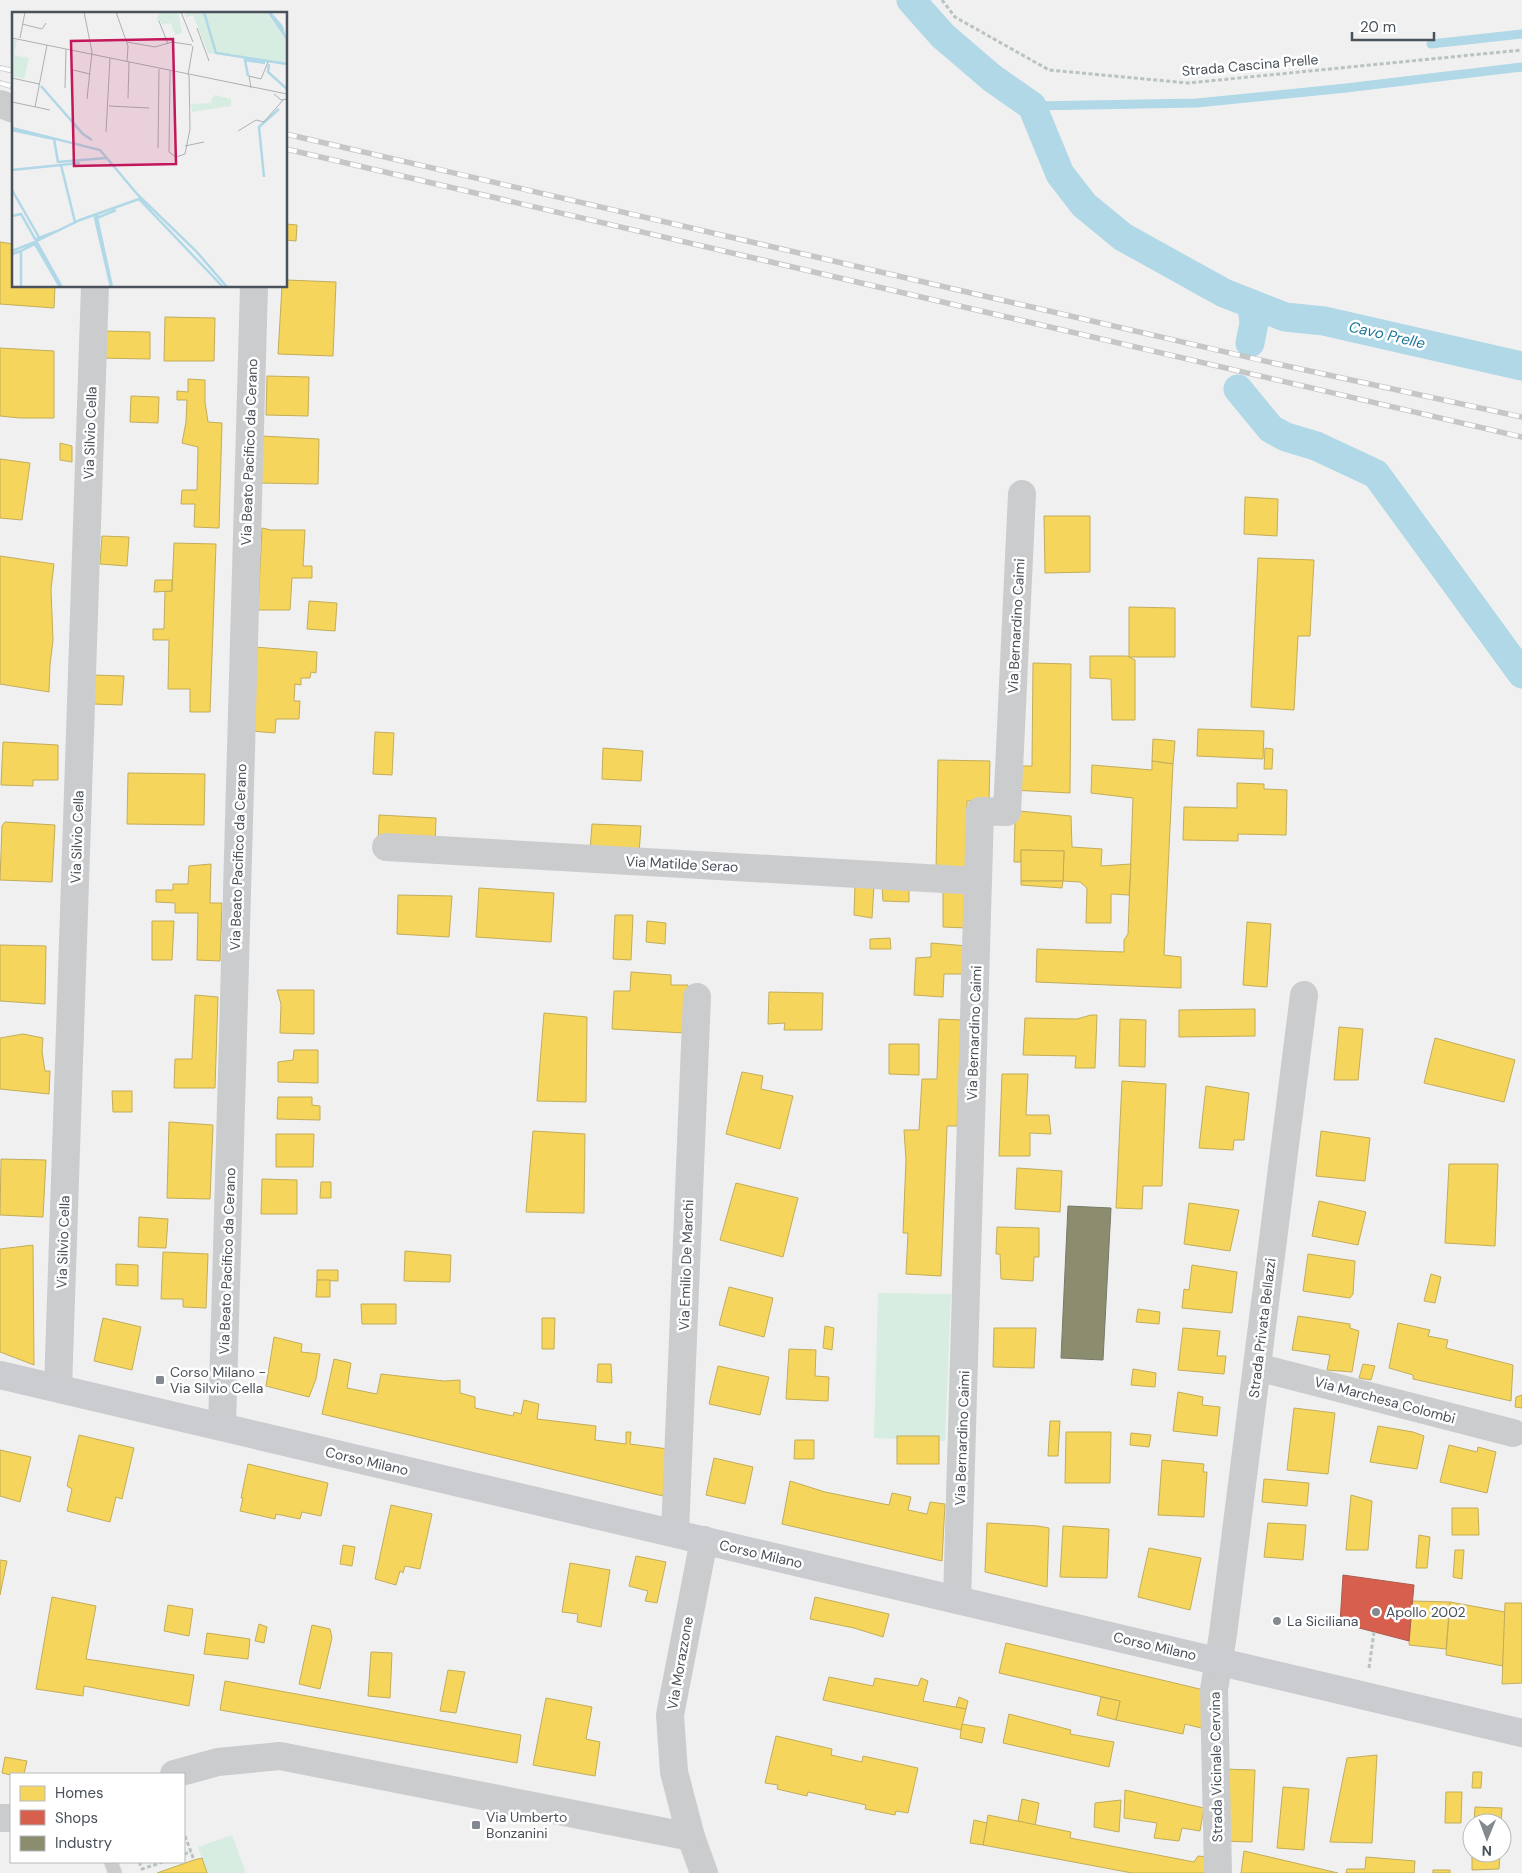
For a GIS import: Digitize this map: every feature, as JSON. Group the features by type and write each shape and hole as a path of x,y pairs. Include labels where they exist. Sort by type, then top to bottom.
{"main road":[{"name":"Corso Milano","path":"0,1375 1522,1733"}],"street":[{"path":"0,104 12,108"},
{"name":"Via Silvio Cella","path":"58,1388 95,288"},
{"name":"Via Beato Pacifico da Cerano","path":"222,1427 254,288"},
{"name":"Via Bernardino Caimi","path":"957,1600 980,811 1007,812 1022,494"},
{"name":"Via Matilde Serao","path":"386,847 978,881"},
{"name":"Strada Privata Bellazzi","path":"1219,1661 1304,995"},
{"name":"Via Emilio De Marchi","path":"675,1533 697,997"},
{"name":"Via Marchesa Colombi","path":"1257,1367 1512,1433"},
{"name":"Via Morazzone","path":"704,1540 670,1715 674,1772 691,1836 704,1873"},
{"name":"Strada Vicinale Cervina","path":"1218,1873 1214,1690 1219,1661"},
{"path":"178,1773 218,1762 280,1756 691,1836"}],"path":[{"name":"Strada Cascina Prelle","path":"942,0 955,17 1049,70 1188,83 1522,50"},
{"path":"1369,1669 1374,1632"},
{"path":"186,1836 194,1860"},
{"path":"185,1854 191,1852"},
{"path":"139,1863 142,1869 160,1863"}],"green space":[{"path":"878,1293 951,1294 945,1441 874,1438"},
{"path":"232,1835 246,1873 207,1873 198,1847"}],"building: Homes":[{"path":"288,224 297,225 296,241 288,240"},
{"path":"0,242 12,244 12,288 55,288 54,308 0,304"},
{"path":"288,280 336,282 333,356 278,354 282,288 288,288"},
{"path":"165,317 215,318 214,361 164,361"},
{"path":"102,331 150,332 150,359 101,358"},
{"path":"0,348 54,351 54,418 0,416"},
{"path":"267,376 309,377 308,416 266,415"},
{"path":"188,379 205,380 205,402 208,422 222,423 219,528 194,527 195,504 181,504 182,490 197,490 198,447 182,443 186,422 187,400 177,400 177,391 188,392"},
{"path":"131,396 159,397 158,423 130,422"},
{"path":"262,436 319,439 318,484 261,483"},
{"path":"60,443 72,446 72,462 60,460"},
{"path":"0,459 30,463 22,520 0,518"},
{"path":"1245,497 1278,499 1277,536 1244,534"},
{"path":"1044,516 1090,516 1090,572 1045,573"},
{"path":"262,528 271,530 305,530 303,566 312,566 312,578 292,578 290,610 258,610"},
{"path":"102,536 129,537 127,566 100,564"},
{"path":"174,543 216,544 210,712 190,712 190,689 168,689 169,640 153,640 153,629 164,629 165,591 172,591"},
{"path":"0,556 54,564 51,589 53,640 49,692 0,684"},
{"path":"1258,558 1314,560 1310,636 1298,636 1294,710 1251,707"},
{"path":"155,580 172,580 172,591 154,592"},
{"path":"309,601 337,603 335,631 307,629"},
{"path":"1129,607 1175,608 1175,657 1129,657"},
{"path":"255,647 317,652 316,673 311,672 310,678 301,678 301,685 295,684 294,701 300,701 299,719 276,719 275,733 251,731"},
{"path":"1090,656 1127,656 1135,660 1135,720 1112,720 1111,679 1090,678"},
{"path":"1033,663 1071,664 1070,793 1011,790 1012,766 1032,766"},
{"path":"94,675 124,676 122,705 93,704"},
{"path":"1198,729 1264,731 1263,759 1197,756"},
{"path":"375,732 394,733 392,775 373,774"},
{"path":"1153,739 1175,741 1173,764 1152,761"},
{"path":"3,742 58,745 58,780 33,780 33,786 1,785"},
{"path":"603,748 643,751 641,781 602,779"},
{"path":"1265,748 1273,749 1272,769 1264,769"},
{"path":"938,760 990,761 989,801 967,801 966,871 936,870"},
{"path":"1152,761 1173,764 1164,955 1181,957 1181,988 1036,982 1037,949 1124,952 1124,940 1128,934 1133,798 1091,793 1092,765 1152,770"},
{"path":"128,773 205,774 204,825 127,824"},
{"path":"1237,783 1264,784 1264,789 1287,790 1286,835 1238,834 1238,841 1183,840 1184,807 1237,808"},
{"path":"1019,811 1071,816 1072,847 1102,849 1101,866 1131,864 1129,895 1111,894 1111,923 1086,923 1087,888 1080,882 1063,881 1064,851 1021,850 1021,862 1014,862 1015,821"},
{"path":"379,815 436,818 435,847 378,844"},
{"path":"5,822 55,825 52,882 0,880 2,826"},
{"path":"592,824 641,826 639,853 590,851"},
{"path":"1021,850 1064,851 1063,881 1021,881"},
{"path":"211,864 210,903 222,903 220,961 197,960 198,913 175,913 175,903 156,902 156,890 173,890 173,884 188,884 189,866"},
{"path":"1021,881 1063,881 1062,888 1021,885"},
{"path":"855,885 874,885 872,918 854,915"},
{"path":"882,885 909,885 909,902 883,901"},
{"path":"943,886 968,886 968,928 943,927"},
{"path":"479,888 554,893 551,942 476,937"},
{"path":"398,895 452,896 449,937 397,934"},
{"path":"615,915 633,915 631,960 613,959"},
{"path":"152,921 174,921 172,960 152,960"},
{"path":"647,921 666,923 665,944 646,942"},
{"path":"1247,922 1271,924 1267,987 1243,985"},
{"path":"890,938 891,949 870,949 870,939"},
{"path":"931,943 968,946 967,974 944,974 943,997 914,995 916,958 931,957"},
{"path":"0,945 46,946 45,1004 0,1001"},
{"path":"631,972 671,975 671,985 688,985 685,1033 612,1029 614,991 630,991"},
{"path":"277,990 314,990 314,1034 280,1033 281,1004"},
{"path":"769,992 823,993 822,1030 784,1030 785,1023 768,1024"},
{"path":"195,995 218,997 215,1088 174,1088 175,1059 192,1059"},
{"path":"1255,1009 1255,1036 1179,1037 1179,1010"},
{"path":"544,1013 587,1017 586,1102 537,1101"},
{"path":"1097,1015 1095,1068 1075,1068 1076,1056 1023,1055 1025,1018 1077,1019"},
{"path":"939,1019 962,1020 957,1126 947,1126 941,1276 906,1274 908,1233 903,1233 906,1160 904,1130 919,1130 922,1079 937,1079"},
{"path":"1120,1019 1146,1020 1145,1067 1119,1066"},
{"path":"1339,1027 1363,1029 1358,1080 1334,1080"},
{"path":"23,1034 43,1038 42,1051 45,1071 50,1071 49,1094 0,1089 0,1038"},
{"path":"1435,1038 1515,1060 1504,1102 1424,1083"},
{"path":"889,1044 919,1044 919,1075 889,1074"},
{"path":"294,1050 318,1050 318,1083 278,1082 278,1062 293,1060"},
{"path":"742,1072 763,1076 761,1089 793,1096 780,1149 726,1134"},
{"path":"1002,1074 1028,1074 1026,1115 1049,1115 1051,1134 1030,1133 1030,1156 999,1156"},
{"path":"1122,1081 1166,1084 1162,1186 1143,1186 1142,1209 1116,1208"},
{"path":"1206,1086 1249,1093 1244,1140 1234,1140 1233,1150 1199,1148"},
{"path":"112,1091 132,1091 132,1112 113,1112"},
{"path":"278,1097 312,1097 312,1105 320,1106 320,1120 277,1119"},
{"path":"169,1122 213,1125 210,1199 167,1198"},
{"path":"533,1131 585,1134 584,1213 526,1212"},
{"path":"1321,1131 1370,1138 1365,1181 1316,1176"},
{"path":"276,1134 314,1134 313,1167 276,1167"},
{"path":"1,1159 46,1160 43,1217 0,1215"},
{"path":"1449,1164 1498,1164 1495,1246 1445,1243"},
{"path":"1017,1168 1062,1171 1060,1212 1015,1209"},
{"path":"262,1179 297,1180 297,1214 261,1214"},
{"path":"321,1182 331,1182 331,1198 320,1198"},
{"path":"736,1183 798,1198 783,1257 720,1240"},
{"path":"1319,1201 1366,1212 1358,1245 1312,1236"},
{"path":"1189,1203 1239,1210 1230,1251 1184,1244"},
{"path":"139,1217 168,1219 166,1248 138,1247"},
{"path":"997,1227 1039,1228 1039,1257 1034,1257 1033,1281 1001,1279 1000,1254 996,1254"},
{"path":"33,1245 34,1365 0,1352 0,1249"},
{"path":"405,1251 451,1255 450,1282 404,1281"},
{"path":"163,1252 208,1254 206,1308 183,1307 183,1299 161,1299"},
{"path":"1308,1254 1355,1261 1353,1294 1350,1298 1303,1291"},
{"path":"116,1264 138,1265 138,1286 116,1285"},
{"path":"1192,1265 1237,1272 1232,1313 1182,1308 1184,1289 1189,1290"},
{"path":"317,1270 338,1270 338,1281 317,1280"},
{"path":"1431,1274 1441,1277 1435,1303 1424,1301"},
{"path":"317,1280 330,1280 330,1297 316,1297"},
{"path":"729,1287 773,1298 764,1337 719,1325"},
{"path":"361,1304 396,1304 396,1324 362,1324"},
{"path":"1138,1309 1160,1312 1159,1324 1136,1322"},
{"path":"1298,1316 1350,1324 1350,1328 1359,1331 1352,1372 1327,1370 1330,1355 1292,1350"},
{"path":"103,1318 141,1327 132,1370 94,1361"},
{"path":"542,1318 555,1318 554,1349 542,1349"},
{"path":"1398,1323 1430,1330 1428,1336 1448,1340 1446,1348 1513,1365 1511,1401 1413,1379 1413,1375 1389,1368"},
{"path":"825,1326 834,1328 832,1350 823,1348"},
{"path":"994,1328 1036,1328 1034,1368 993,1367"},
{"path":"1183,1328 1220,1331 1217,1356 1226,1356 1224,1374 1178,1370"},
{"path":"274,1337 302,1344 301,1352 320,1354 316,1379 309,1397 266,1386"},
{"path":"789,1349 816,1350 815,1376 829,1377 828,1401 786,1399"},
{"path":"334,1359 351,1363 347,1388 377,1394 381,1374 444,1381 460,1380 460,1393 475,1397 475,1408 513,1416 514,1412 521,1414 524,1400 539,1404 537,1419 596,1426 595,1440 626,1444 626,1432 631,1432 630,1444 668,1449 663,1496 322,1414"},
{"path":"598,1364 611,1364 612,1383 597,1382"},
{"path":"1363,1364 1375,1366 1371,1380 1359,1378"},
{"path":"718,1366 769,1377 760,1415 709,1404"},
{"path":"1133,1369 1156,1373 1155,1387 1131,1385"},
{"path":"1178,1392 1203,1397 1202,1405 1220,1407 1217,1436 1173,1431"},
{"path":"1522,1395 1522,1408 1515,1407 1516,1397"},
{"path":"1294,1408 1335,1413 1328,1474 1287,1470"},
{"path":"1050,1421 1060,1421 1058,1456 1048,1456"},
{"path":"1378,1426 1413,1432 1424,1436 1417,1469 1370,1462"},
{"path":"1066,1432 1111,1432 1110,1483 1065,1483"},
{"path":"1131,1433 1151,1435 1149,1447 1130,1445"},
{"path":"79,1435 134,1448 122,1499 116,1497 110,1522 67,1511 72,1489 67,1486"},
{"path":"897,1436 939,1436 939,1464 897,1464"},
{"path":"795,1440 814,1440 814,1459 794,1459"},
{"path":"1449,1445 1477,1452 1478,1447 1496,1452 1487,1493 1440,1482"},
{"path":"0,1450 31,1457 20,1502 0,1496"},
{"path":"714,1458 753,1467 745,1504 706,1495"},
{"path":"1162,1460 1204,1464 1203,1472 1207,1472 1204,1517 1158,1515"},
{"path":"248,1464 328,1483 321,1516 302,1512 300,1519 276,1514 275,1519 240,1511"},
{"path":"1264,1479 1309,1483 1307,1506 1262,1502"},
{"path":"790,1481 825,1492 889,1505 892,1493 911,1497 908,1510 927,1514 930,1502 945,1504 942,1561 782,1524"},
{"path":"1351,1495 1372,1501 1368,1550 1346,1550"},
{"path":"391,1505 432,1514 420,1569 405,1566 403,1573 400,1571 396,1585 375,1579"},
{"path":"1452,1508 1478,1508 1479,1535 1452,1535"},
{"path":"987,1523 1049,1528 1047,1587 985,1572"},
{"path":"1268,1523 1306,1525 1303,1560 1264,1557"},
{"path":"1063,1526 1109,1529 1107,1578 1060,1577"},
{"path":"1419,1535 1430,1537 1427,1568 1416,1568"},
{"path":"343,1545 355,1547 352,1566 340,1564"},
{"path":"1149,1548 1201,1558 1190,1610 1138,1597"},
{"path":"1455,1550 1464,1550 1462,1579 1453,1577"},
{"path":"636,1556 666,1562 657,1603 645,1601 648,1591 629,1586"},
{"path":"0,1560 7,1561 0,1595"},
{"path":"570,1563 610,1570 601,1627 577,1622 578,1614 562,1612"},
{"path":"52,1597 96,1606 86,1659 194,1675 189,1706 84,1686 83,1696 36,1689"},
{"path":"815,1597 889,1614 883,1637 854,1628 810,1619"},
{"path":"1412,1601 1450,1602 1446,1649 1409,1645"},
{"path":"1450,1602 1505,1612 1503,1666 1446,1655"},
{"path":"1505,1603 1522,1603 1522,1683 1502,1684"},
{"path":"168,1605 193,1609 189,1636 164,1631"},
{"path":"259,1624 267,1627 264,1643 255,1641"},
{"path":"312,1625 330,1629 332,1638 320,1689 299,1684"},
{"path":"207,1633 250,1639 248,1659 204,1654"},
{"path":"1006,1643 1204,1690 1205,1729 1185,1724 1183,1734 1116,1720 1120,1701 999,1673"},
{"path":"371,1652 392,1653 390,1698 368,1696"},
{"path":"448,1670 465,1672 456,1713 440,1711"},
{"path":"829,1677 873,1686 875,1678 918,1686 921,1678 928,1681 923,1701 966,1709 961,1730 823,1700"},
{"path":"225,1681 521,1735 517,1763 220,1710"},
{"path":"959,1697 968,1701 966,1709 956,1707"},
{"path":"1101,1697 1120,1701 1116,1720 1097,1715"},
{"path":"546,1698 592,1707 586,1739 600,1742 595,1776 533,1765"},
{"path":"1009,1714 1071,1730 1070,1734 1114,1742 1109,1767 1003,1743"},
{"path":"962,1724 985,1728 982,1743 960,1738"},
{"path":"776,1736 832,1749 831,1755 862,1762 863,1756 918,1768 908,1813 896,1811 895,1815 865,1809 866,1805 808,1792 807,1796 777,1789 778,1785 765,1783"},
{"path":"1377,1755 1372,1843 1330,1842 1347,1758"},
{"path":"5,1757 27,1761 24,1773 10,1773 10,1775 2,1773"},
{"path":"1222,1769 1255,1770 1252,1842 1220,1841"},
{"path":"1473,1772 1482,1772 1481,1788 1472,1788"},
{"path":"1283,1787 1309,1789 1304,1850 1277,1848"},
{"path":"1125,1790 1204,1808 1200,1831 1182,1828 1179,1841 1154,1838 1157,1823 1124,1818"},
{"path":"1446,1792 1462,1792 1461,1823 1445,1823"},
{"path":"1022,1799 1039,1803 1035,1826 1018,1821"},
{"path":"1121,1800 1119,1832 1094,1827 1095,1803"},
{"path":"1475,1807 1502,1808 1502,1813 1475,1813"},
{"path":"988,1815 1071,1832 1070,1838 1194,1862 1198,1856 1208,1857 1208,1873 1132,1873 983,1845"},
{"path":"974,1820 987,1823 983,1845 970,1843"},
{"path":"1244,1851 1338,1873 1241,1873"},
{"path":"1366,1857 1415,1861 1414,1873 1346,1873 1347,1869 1365,1869"},
{"path":"202,1858 207,1873 157,1873 194,1860"},
{"path":"1472,1863 1499,1863 1499,1869 1472,1870"},
{"path":"1433,1870 1450,1870 1450,1873 1433,1873"}],"building: Shops":[{"name":"Apollo 2002","path":"1343,1575 1414,1585 1409,1641 1340,1623"}],"building: Industry":[{"path":"1068,1206 1111,1208 1103,1360 1061,1358"}],"waterway":[{"name":"Cavo Prelle","path":"911,0 943,36 992,78 1032,106 1060,174 1084,205 1123,237 1224,293 1285,317 1324,321 1522,366"},
{"path":"1431,44 1522,34"},
{"path":"1032,106 1197,103 1522,67"},
{"path":"1250,343 1254,323 1252,305"},
{"path":"1238,389 1271,429 1286,437 1316,446 1376,474 1522,674"}],"railway":[{"path":"0,68 12,71"},
{"path":"0,83 12,86"},
{"path":"288,134 1273,363 1522,417"},
{"path":"288,149 1522,437"}],"place":[{"name":"Corso Milano - Via Silvio Cella","path":"160,1380"},
{"name":"Apollo 2002","path":"1376,1612"},
{"name":"La Siciliana","path":"1277,1621"},
{"name":"Via Umberto Bonzanini","path":"476,1825"}]}
